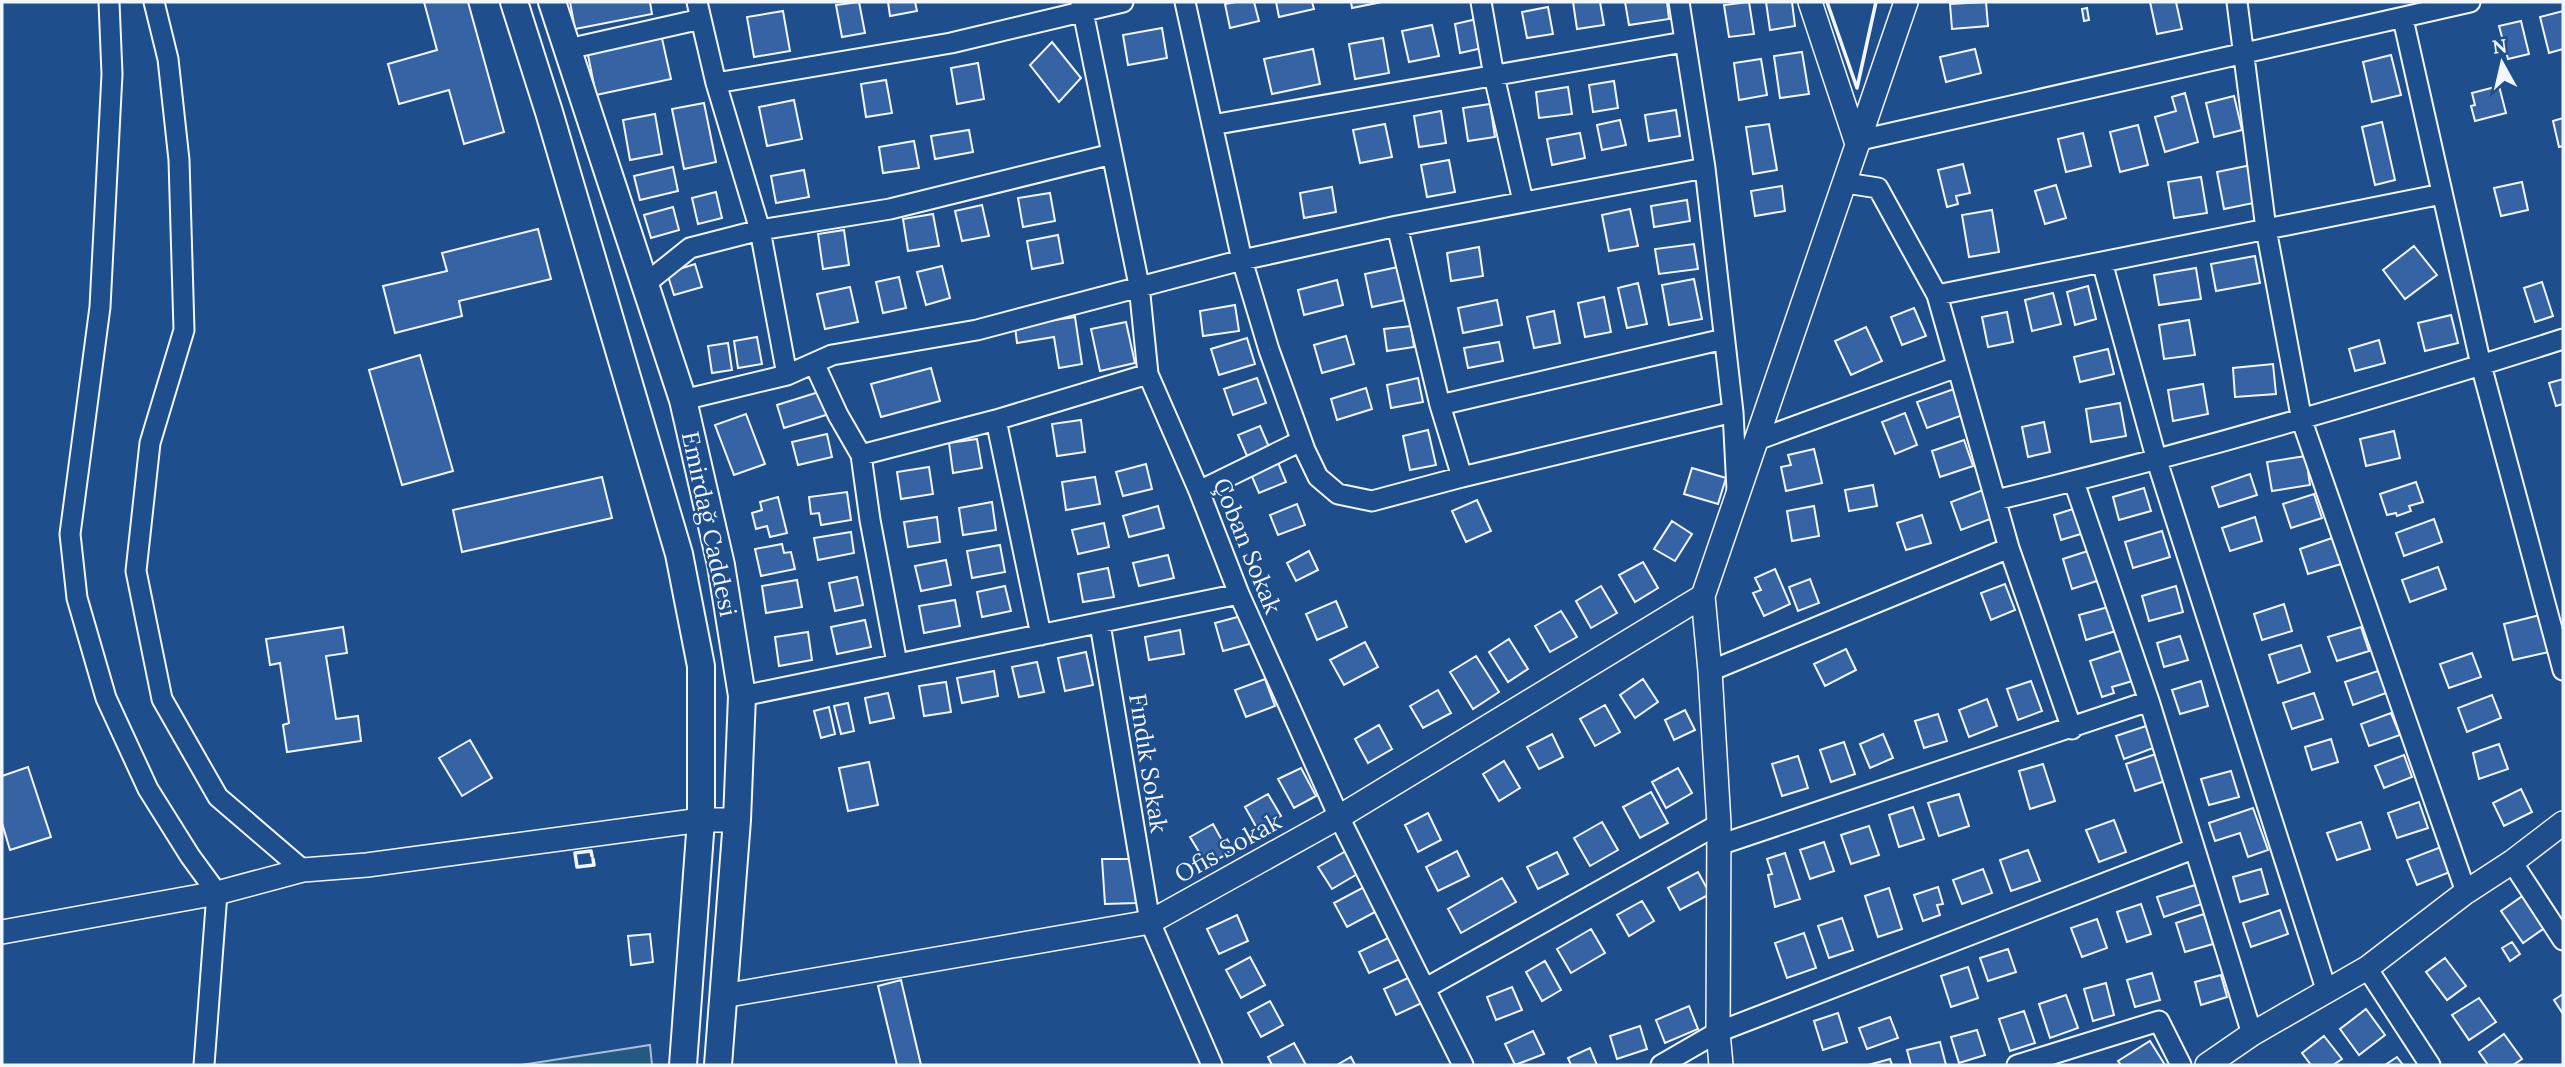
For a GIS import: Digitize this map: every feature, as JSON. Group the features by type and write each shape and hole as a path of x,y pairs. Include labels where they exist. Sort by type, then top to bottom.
{"main road":[{"name":"Emirdağ Caddesi","path":"514,2 679,554 701,666 701,820 683,1065"},
{"name":"Emirdağ Caddesi","path":"552,2 683,400 721,565 742,696 737,820 718,1065"}],"street":[{"path":"109,2 112,74 100,307 70,534 77,598 106,698 148,789 190,856 217,892 204,1065"},
{"path":"154,2 168,59 179,160 184,330 150,443 136,571 162,699 218,797 303,870"},
{"path":"716,83 951,43 1083,7 1123,2"},
{"path":"1185,2 1242,260 1269,350 1301,440 1318,477 1338,494 1372,501 1733,412"},
{"path":"1481,2 1494,76 1523,201"},
{"path":"1679,2 1705,169 1733,412 1737,494"},
{"path":"1810,2 1856,141"},
{"path":"1721,1065 1718,1032 1719,835 1703,596 1754,442 1846,183 1856,141 1906,2"},
{"path":"2237,2 2266,229 2302,421 2466,892"},
{"path":"1856,141 2470,2"},
{"name":"Çoban Sokak","path":"1083,7 1139,285 1148,374 1199,491 1239,594 1339,817 1463,1065"},
{"path":"568,50 699,10 716,83 760,230 787,375"},
{"path":"2403,19 2481,365 2563,670"},
{"path":"1212,125 1684,42"},
{"path":"645,284 690,248 760,230 890,209 1112,154"},
{"path":"683,400 787,375 832,355 977,330 1139,285 1242,260 1523,201 1705,169"},
{"path":"1846,183 1878,188 1937,295 2009,548 2072,729"},
{"path":"1937,295 2442,194"},
{"path":"1398,226 1440,405 1462,477"},
{"path":"2102,262 2157,461 2327,992"},
{"path":"1996,500 2157,461 2302,421 2563,338"},
{"path":"1440,405 1724,339"},
{"path":"814,363 838,415 861,455 870,520 897,663"},
{"path":"1754,442 1957,367"},
{"path":"861,455 996,420 1148,374"},
{"path":"996,420 1041,635"},
{"path":"1199,491 1301,440"},
{"path":"2074,482 2148,701 2252,1034"},
{"path":"1710,671 2009,548"},
{"path":"742,696 1239,594"},
{"name":"Ofis Sokak","path":"723,996 1150,922 1339,817 1703,596"},
{"name":"Fındık Sokak","path":"1100,624 1150,922 1212,1065"},
{"path":"1426,988 1719,835 2072,729 2148,701"},
{"path":"2,932 217,892 303,870 367,865 701,820 737,820"},
{"path":"2207,1065 2252,1034 2367,968 2466,892 2512,862 2563,823"},
{"path":"1661,1065 1718,1032 2193,849"},
{"path":"2512,862 2563,940"},
{"path":"2367,968 2430,1065"},
{"path":"2017,1065 2159,1021 2180,1065"}],"shaded area":[{"path":"650,1045 652,1065 521,1065"}],"building":[{"path":"424,2 468,2 504,132 464,144 449,90 399,104 388,64 437,50"},
{"path":"570,2 650,2 652,14 575,29"},
{"path":"859,2 865,33 842,37 836,5"},
{"path":"888,2 915,2 917,11 890,16"},
{"path":"1254,2 1259,21 1230,28 1225,4"},
{"path":"1276,2 1312,2 1314,9 1279,17"},
{"path":"1351,2 1382,2 1352,8"},
{"path":"1573,2 1600,2 1604,25 1577,29"},
{"path":"1625,2 1667,2 1669,19 1629,25"},
{"path":"1749,2 1754,34 1729,37 1724,5"},
{"path":"1766,2 1792,2 1795,26 1770,30"},
{"path":"1986,2 1988,26 1952,29 1950,4"},
{"path":"2150,2 2176,2 2182,29 2157,34"},
{"path":"1548,7 1553,34 1527,38 1522,12"},
{"path":"2087,8 2089,20 2084,21 2082,9"},
{"path":"783,11 790,51 754,57 747,17"},
{"path":"2563,11 2563,49 2549,53 2540,17"},
{"path":"1481,18 1487,47 1460,53 1455,24"},
{"path":"2521,21 2529,54 2508,59 2499,26"},
{"path":"1432,25 1439,56 1409,62 1402,31"},
{"path":"1162,28 1167,58 1128,65 1123,35"},
{"path":"661,34 671,79 596,95 587,50"},
{"path":"1383,38 1389,73 1355,79 1349,44"},
{"path":"1052,42 1081,78 1059,102 1030,65"},
{"path":"1313,49 1320,84 1272,94 1264,59"},
{"path":"1975,49 1981,73 1946,82 1940,57"},
{"path":"1802,52 1809,94 1780,98 1774,56"},
{"path":"2391,55 2401,95 2372,102 2363,62"},
{"path":"1761,59 1767,95 1739,100 1734,63"},
{"path":"978,63 984,99 957,104 951,68"},
{"path":"886,80 892,113 866,117 861,84"},
{"path":"1614,81 1618,108 1593,112 1589,85"},
{"path":"2499,86 2506,113 2475,121 2471,106 2475,105 2472,93"},
{"path":"1568,87 1572,114 1539,118 1536,92"},
{"path":"2185,93 2198,142 2165,152 2155,117 2176,111 2172,97"},
{"path":"2234,96 2242,130 2214,137 2206,103"},
{"path":"794,100 802,139 767,146 759,107"},
{"path":"704,103 716,162 684,169 672,109"},
{"path":"1490,104 1495,137 1468,141 1463,108"},
{"path":"1676,110 1680,136 1649,141 1645,115"},
{"path":"1441,111 1446,143 1419,147 1414,116"},
{"path":"655,114 662,154 630,160 623,120"},
{"path":"2563,118 2563,146 2559,147 2553,121"},
{"path":"1620,120 1626,145 1602,150 1597,125"},
{"path":"2382,122 2395,180 2375,185 2362,127"},
{"path":"1385,124 1392,157 1360,163 1353,130"},
{"path":"1769,124 1777,170 1753,174 1746,127"},
{"path":"2138,125 2148,165 2120,172 2110,132"},
{"path":"969,130 973,152 935,159 931,136"},
{"path":"1580,133 1585,158 1552,165 1547,139"},
{"path":"2083,133 2091,166 2066,172 2058,139"},
{"path":"914,141 919,168 883,173 879,147"},
{"path":"1449,160 1455,192 1427,197 1421,165"},
{"path":"1963,164 1970,193 1956,196 1958,204 1947,207 1938,170"},
{"path":"2251,165 2258,202 2224,209 2217,172"},
{"path":"673,167 678,191 640,200 634,176"},
{"path":"804,170 809,197 776,203 771,176"},
{"path":"2201,177 2207,213 2174,218 2168,182"},
{"path":"2522,182 2528,210 2501,216 2494,188"},
{"path":"2056,185 2066,218 2045,224 2035,191"},
{"path":"1782,186 1785,211 1755,216 1751,191"},
{"path":"1332,187 1336,212 1304,218 1300,193"},
{"path":"716,192 722,218 698,224 692,198"},
{"path":"1050,193 1055,221 1023,227 1018,198"},
{"path":"1687,200 1690,221 1654,227 1651,206"},
{"path":"982,205 989,236 962,241 955,211"},
{"path":"673,207 679,230 651,238 644,215"},
{"path":"1630,209 1638,246 1609,251 1602,215"},
{"path":"1992,210 1999,252 1969,257 1962,215"},
{"path":"933,214 939,246 908,251 903,219"},
{"path":"538,229 551,279 459,301 462,316 395,333 383,286 447,271 442,253"},
{"path":"844,230 849,265 823,269 818,234"},
{"path":"1058,235 1063,263 1032,269 1027,241"},
{"path":"1694,244 1698,269 1659,274 1655,249"},
{"path":"2414,246 2437,275 2405,299 2383,270"},
{"path":"1479,247 1483,276 1451,281 1447,253"},
{"path":"2255,256 2260,283 2216,291 2211,264"},
{"path":"695,264 702,287 674,295 667,273"},
{"path":"942,266 950,298 926,305 917,272"},
{"path":"1398,267 1405,300 1372,307 1365,274"},
{"path":"2196,268 2201,299 2159,305 2154,275"},
{"path":"899,277 906,308 883,313 876,282"},
{"path":"1694,279 1702,319 1669,325 1662,285"},
{"path":"1337,280 1343,305 1304,315 1298,290"},
{"path":"2542,282 2553,316 2535,322 2524,288"},
{"path":"1638,283 1647,324 1627,328 1618,288"},
{"path":"2088,286 2096,319 2075,325 2067,292"},
{"path":"850,287 858,322 825,329 817,294"},
{"path":"2053,293 2061,324 2032,331 2025,300"},
{"path":"1604,297 1611,332 1585,337 1578,303"},
{"path":"1497,300 1502,325 1463,333 1458,308"},
{"path":"1235,305 1239,331 1203,336 1200,311"},
{"path":"1914,308 1926,336 1902,345 1891,317"},
{"path":"1554,311 1560,343 1534,348 1527,317"},
{"path":"2007,312 2013,342 1988,347 1982,317"},
{"path":"2451,315 2458,343 2425,351 2418,323"},
{"path":"1075,317 1082,364 1059,368 1054,337 1017,343 1015,326"},
{"path":"2189,320 2195,355 2164,359 2159,325"},
{"path":"1126,322 1135,363 1100,371 1091,329"},
{"path":"1411,326 1414,347 1387,351 1384,329"},
{"path":"1866,327 1882,361 1851,375 1835,341"},
{"path":"1346,336 1354,364 1322,373 1314,345"},
{"path":"757,337 762,364 738,368 734,341"},
{"path":"1247,338 1255,364 1219,375 1211,349"},
{"path":"2379,340 2385,363 2355,371 2349,349"},
{"path":"1499,342 1503,361 1468,368 1464,348"},
{"path":"728,343 732,370 712,373 708,346"},
{"path":"2108,349 2114,374 2080,382 2074,357"},
{"path":"420,355 453,471 402,485 369,370"},
{"path":"2273,364 2276,394 2235,397 2233,368"},
{"path":"931,368 940,401 881,417 871,384"},
{"path":"1257,378 1266,403 1233,415 1224,389"},
{"path":"1418,378 1423,402 1391,408 1387,385"},
{"path":"2563,379 2563,404 2556,406 2549,383"},
{"path":"2203,384 2208,414 2173,421 2168,390"},
{"path":"1366,388 1372,409 1337,420 1331,399"},
{"path":"1954,389 1963,415 1927,428 1917,402"},
{"path":"822,391 829,414 784,428 777,405"},
{"path":"2120,403 2126,436 2091,442 2086,409"},
{"path":"1905,413 1917,445 1895,454 1882,422"},
{"path":"746,414 765,464 734,475 715,425"},
{"path":"1081,420 1085,452 1057,456 1052,424"},
{"path":"2044,422 2050,452 2028,457 2022,427"},
{"path":"1260,426 1269,447 1247,456 1238,435"},
{"path":"1428,430 1436,465 1410,470 1403,436"},
{"path":"2394,431 2400,458 2366,466 2360,439"},
{"path":"827,434 832,457 798,465 792,442"},
{"path":"977,439 982,468 953,473 949,443"},
{"path":"1964,440 1973,466 1940,477 1932,451"},
{"path":"1814,449 1822,483 1786,491 1781,467 1791,465 1788,455"},
{"path":"2306,456 2310,485 2272,491 2267,462"},
{"path":"1277,460 1286,482 1259,493 1250,472"},
{"path":"1146,464 1152,489 1123,496 1116,472"},
{"path":"929,467 933,494 901,499 897,472"},
{"path":"1692,468 1726,478 1718,504 1684,494"},
{"path":"2250,474 2257,495 2219,507 2212,487"},
{"path":"602,477 612,518 462,552 453,510"},
{"path":"1095,477 1100,504 1066,510 1062,482"},
{"path":"2416,482 2423,502 2409,506 2411,511 2397,516 2396,513 2387,515 2380,494"},
{"path":"1873,485 1877,506 1849,511 1845,490"},
{"path":"2144,488 2151,511 2119,520 2113,497"},
{"path":"1983,490 1993,518 1961,530 1951,502"},
{"path":"847,492 851,520 821,525 819,513 811,514 809,497"},
{"path":"2314,494 2322,518 2291,528 2283,504"},
{"path":"778,497 787,533 770,537 767,526 756,529 752,513 762,510 760,502"},
{"path":"1477,500 1491,531 1466,542 1452,511"},
{"path":"992,502 996,530 963,535 959,508"},
{"path":"1297,504 1305,525 1278,535 1270,515"},
{"path":"1158,506 1164,528 1129,537 1123,516"},
{"path":"1814,506 1819,536 1792,541 1787,511"},
{"path":"2076,508 2084,533 2061,540 2054,515"},
{"path":"1922,515 1931,543 1906,550 1897,523"},
{"path":"937,517 940,542 908,547 904,522"},
{"path":"2255,517 2262,541 2230,551 2222,528"},
{"path":"2434,519 2442,542 2404,556 2396,533"},
{"path":"1672,521 1692,534 1675,561 1654,549"},
{"path":"1104,523 1109,547 1078,554 1072,530"},
{"path":"2162,531 2170,557 2133,568 2125,542"},
{"path":"851,532 854,553 818,560 814,538"},
{"path":"2332,538 2341,564 2308,574 2300,549"},
{"path":"782,544 784,553 791,552 795,569 761,576 755,549"},
{"path":"1000,545 1005,572 972,578 967,551"},
{"path":"2094,549 2103,579 2072,589 2063,559"},
{"path":"1309,551 1318,570 1296,581 1287,563"},
{"path":"1168,555 1174,578 1139,586 1133,563"},
{"path":"946,560 951,585 921,591 915,566"},
{"path":"1643,562 1658,588 1635,602 1619,575"},
{"path":"2438,567 2446,589 2410,602 2402,580"},
{"path":"1108,568 1114,597 1083,602 1078,574"},
{"path":"1775,569 1790,604 1764,616 1753,593 1761,590 1755,578"},
{"path":"857,577 863,605 835,611 829,583"},
{"path":"1810,579 1819,603 1798,611 1789,587"},
{"path":"797,580 802,607 766,613 762,586"},
{"path":"2005,584 2015,610 1991,620 1981,593"},
{"path":"1005,586 1011,611 982,617 977,592"},
{"path":"1601,586 1617,613 1591,628 1576,601"},
{"path":"2176,586 2183,612 2149,621 2142,596"},
{"path":"955,600 960,626 924,633 919,606"},
{"path":"1336,601 1347,627 1317,640 1306,614"},
{"path":"2284,604 2292,631 2262,640 2254,614"},
{"path":"2112,606 2119,630 2086,640 2079,615"},
{"path":"1561,611 1577,637 1550,652 1535,626"},
{"path":"1245,615 1253,643 1223,651 1215,623"},
{"path":"2540,615 2549,652 2513,660 2504,624"},
{"path":"865,620 871,647 837,654 831,627"},
{"path":"343,627 347,653 326,656 336,719 358,716 361,741 287,752 283,725 289,723 280,663 270,665 266,639"},
{"path":"2361,627 2369,651 2337,661 2328,637"},
{"path":"1180,630 1184,654 1149,660 1145,637"},
{"path":"808,632 812,660 779,666 775,637"},
{"path":"2180,636 2188,660 2164,667 2157,643"},
{"path":"1509,639 1528,669 1508,682 1489,652"},
{"path":"1365,642 1378,667 1344,685 1330,660"},
{"path":"2301,645 2310,672 2278,683 2269,655"},
{"path":"1846,649 1856,670 1825,686 1814,664"},
{"path":"2126,649 2136,680 2112,687 2114,693 2102,697 2090,661"},
{"path":"1086,652 1093,685 1065,691 1058,658"},
{"path":"2472,653 2481,677 2449,688 2440,664"},
{"path":"1476,656 1499,692 1473,709 1450,672"},
{"path":"1037,662 1044,692 1019,697 1012,667"},
{"path":"2381,670 2389,692 2353,705 2345,682"},
{"path":"994,671 998,696 962,703 957,678"},
{"path":"1265,679 1275,706 1246,717 1235,690"},
{"path":"1643,679 1658,702 1635,718 1620,695"},
{"path":"2031,681 2042,711 2018,720 2007,689"},
{"path":"2201,681 2208,706 2180,714 2172,690"},
{"path":"946,682 951,712 924,716 919,686"},
{"path":"1438,690 1451,713 1423,728 1410,706"},
{"path":"888,693 894,718 870,723 865,698"},
{"path":"2314,693 2323,719 2292,729 2283,703"},
{"path":"2492,695 2501,718 2467,732 2458,708"},
{"path":"1987,699 1997,726 1969,737 1959,710"},
{"path":"848,703 854,731 841,734 834,706"},
{"path":"1605,705 1620,732 1595,746 1580,719"},
{"path":"829,707 835,734 821,738 814,711"},
{"path":"1685,710 1695,730 1674,740 1665,720"},
{"path":"2391,713 2400,735 2369,746 2361,724"},
{"path":"1938,714 1947,741 1924,748 1915,721"},
{"path":"1379,725 1392,749 1368,763 1355,739"},
{"path":"2149,725 2156,747 2124,759 2116,736"},
{"path":"1552,734 1563,757 1539,769 1527,747"},
{"path":"1883,734 1893,758 1870,768 1860,744"},
{"path":"2331,739 2338,762 2312,770 2305,747"},
{"path":"470,740 492,778 462,796 439,758"},
{"path":"1844,742 1855,774 1831,782 1820,750"},
{"path":"2499,744 2508,769 2479,779 2473,753"},
{"path":"2159,753 2168,780 2135,791 2126,764"},
{"path":"2404,755 2412,777 2384,788 2375,766"},
{"path":"1798,756 1808,788 1782,796 1772,764"},
{"path":"1504,761 1520,788 1499,801 1483,774"},
{"path":"869,762 878,805 848,811 839,768"},
{"path":"2043,764 2055,801 2030,809 2019,771"},
{"path":"28,767 51,837 10,850 2,823 2,776"},
{"path":"1301,768 1316,796 1294,808 1278,779"},
{"path":"1678,768 1692,793 1666,808 1652,782"},
{"path":"2231,771 2239,797 2209,805 2201,779"},
{"path":"2521,789 2532,812 2504,826 2493,803"},
{"path":"1651,792 1668,823 1640,838 1623,807"},
{"path":"1268,794 1281,816 1258,830 1245,807"},
{"path":"1959,794 1969,826 1939,836 1928,803"},
{"path":"2419,802 2428,828 2397,838 2388,813"},
{"path":"1913,807 1924,839 1899,847 1889,815"},
{"path":"2253,808 2268,850 2248,857 2240,833 2215,841 2209,823"},
{"path":"1428,813 1441,840 1418,852 1405,825"},
{"path":"2114,820 2126,852 2099,862 2086,830"},
{"path":"1602,822 1618,850 1590,866 1574,838"},
{"path":"2361,822 2370,849 2337,860 2327,833"},
{"path":"1213,824 1229,853 1207,865 1190,837"},
{"path":"1869,826 1879,855 1851,864 1841,835"},
{"path":"1824,842 1834,871 1810,879 1800,850"},
{"path":"2441,847 2450,872 2417,885 2407,860"},
{"path":"2028,850 2040,881 2011,891 2000,860"},
{"path":"1346,851 1359,873 1332,889 1318,867"},
{"path":"1457,851 1469,876 1438,891 1426,867"},
{"path":"1557,852 1568,874 1538,889 1527,867"},
{"path":"1785,853 1800,899 1775,907 1768,875 1772,874 1767,859"},
{"path":"1102,859 1132,859 1136,903 1105,904"},
{"path":"1983,869 1992,893 1962,904 1953,880"},
{"path":"2261,869 2268,894 2240,902 2233,877"},
{"path":"1698,872 1710,894 1680,910 1668,888"},
{"path":"1502,878 1516,902 1461,933 1448,909"},
{"path":"2195,885 2202,904 2164,917 2157,897"},
{"path":"1364,887 1377,911 1347,927 1334,903"},
{"path":"1938,887 1943,904 1937,905 1940,915 1923,921 1914,895"},
{"path":"1889,888 1902,929 1878,937 1865,896"},
{"path":"2524,895 2546,927 2523,943 2501,911"},
{"path":"1642,901 1654,921 1629,936 1617,915"},
{"path":"2141,904 2151,934 2127,942 2117,912"},
{"path":"2280,910 2288,934 2251,947 2243,923"},
{"path":"2204,914 2213,944 2185,952 2176,923"},
{"path":"1237,915 1248,941 1219,954 1207,929"},
{"path":"1842,918 1853,950 1829,958 1818,926"},
{"path":"2097,919 2107,948 2082,957 2071,928"},
{"path":"1591,929 1605,953 1571,973 1557,949"},
{"path":"1804,933 1816,968 1787,978 1775,943"},
{"path":"650,934 653,962 631,965 628,936"},
{"path":"1392,936 1402,958 1369,973 1359,952"},
{"path":"2512,942 2520,954 2510,961 2502,948"},
{"path":"2008,949 2016,972 1988,981 1980,958"},
{"path":"1250,957 1265,985 1241,998 1226,970"},
{"path":"2445,958 2466,986 2447,1000 2426,972"},
{"path":"1545,961 1561,990 1542,1001 1526,972"},
{"path":"1968,967 1978,998 1951,1007 1941,976"},
{"path":"2152,973 2160,1000 2135,1007 2127,980"},
{"path":"2221,975 2227,997 2201,1005 2195,982"},
{"path":"1412,976 1424,1002 1396,1015 1384,989"},
{"path":"901,980 921,1065 897,1065 878,986"},
{"path":"2106,983 2114,1015 2093,1021 2084,989"},
{"path":"1512,987 1522,1010 1496,1020 1487,997"},
{"path":"2563,994 2563,1014 2554,1000"},
{"path":"2066,995 2078,1028 2050,1038 2039,1004"},
{"path":"2479,998 2496,1022 2469,1040 2452,1015"},
{"path":"1270,1001 1283,1025 1261,1037 1248,1013"},
{"path":"1689,1006 1698,1029 1665,1043 1656,1020"},
{"path":"2366,1009 2385,1035 2359,1055 2340,1029"},
{"path":"2024,1011 2035,1043 2010,1051 1999,1019"},
{"path":"1838,1013 1847,1042 1823,1050 1814,1021"},
{"path":"1890,1017 1898,1038 1867,1049 1859,1028"},
{"path":"1640,1026 1647,1049 1617,1059 1610,1036"},
{"path":"1977,1030 1985,1055 1959,1063 1951,1037"},
{"path":"1533,1031 1544,1054 1515,1065 1505,1044"},
{"path":"2504,1034 2522,1059 2513,1065 2488,1065 2479,1052"},
{"path":"2324,1036 2342,1059 2333,1065 2311,1065 2302,1053"},
{"path":"2150,1041 2165,1065 2121,1065 2118,1061"},
{"path":"1940,1042 1946,1065 1911,1065 1907,1050"},
{"path":"1294,1043 1306,1065 1272,1065 1268,1057"},
{"path":"1590,1048 1597,1065 1571,1065 1568,1058"},
{"path":"1351,1057 1355,1065 1337,1065"},
{"path":"2397,1057 2403,1065 2385,1065"},
{"path":"1890,1059 1892,1065 1868,1065"}],"wall":[{"path":"1827,2 1857,88 1876,2"},
{"path":"592,856 591,851 575,853 577,867 594,865 593,859"}]}
